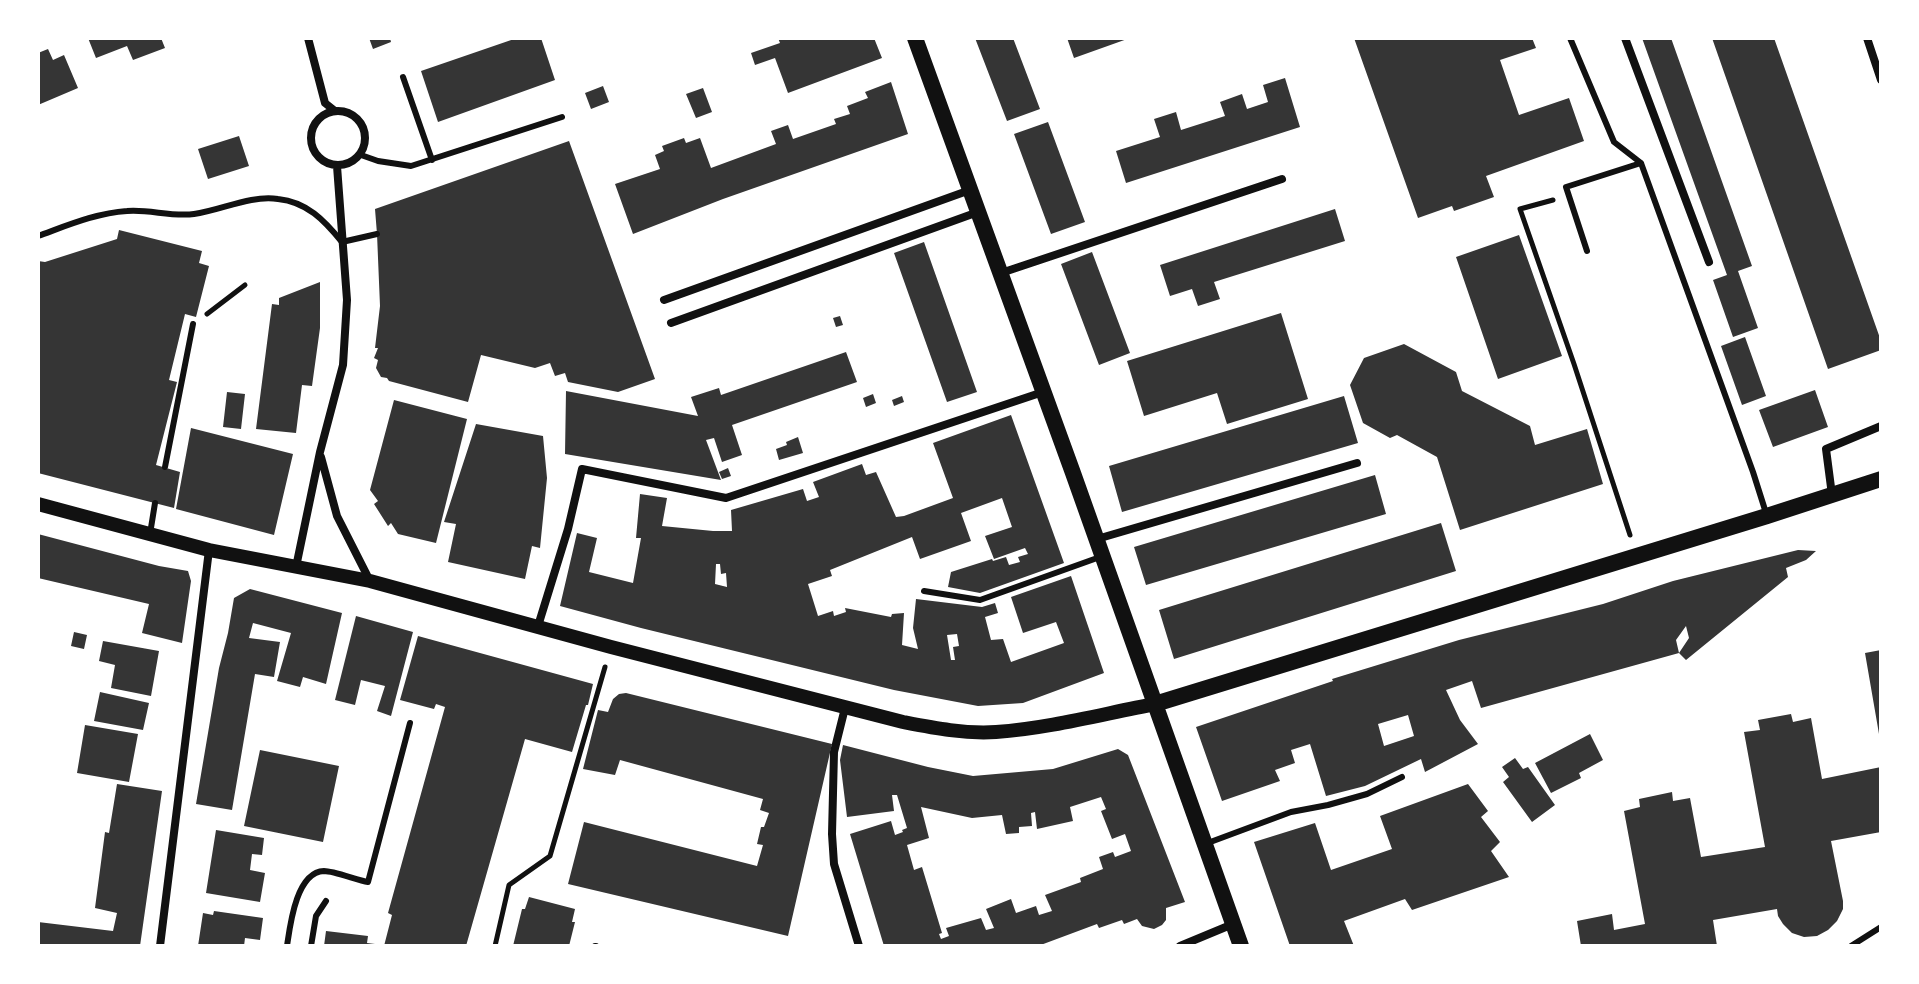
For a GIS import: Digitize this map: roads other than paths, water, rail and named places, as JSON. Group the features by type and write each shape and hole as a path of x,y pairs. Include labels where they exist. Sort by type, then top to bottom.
{"main road":[{"path":"915,38 1241,946"},
{"path":"1155,704 1881,479"}],"street":[{"path":"308,38 325,103 335,111"},
{"path":"1625,38 1709,262"},
{"path":"1867,38 1881,80"},
{"path":"335,111 353,115 366,137 361,155 354,161 337,166 320,159 311,135 319,119 335,111"},
{"path":"296,567 320,452 343,365 347,300 337,166"},
{"path":"1001,273 1282,179"},
{"path":"664,300 970,190"},
{"path":"671,323 978,212"},
{"path":"538,626 568,529 582,469 726,498 1044,392"},
{"path":"1832,495 1826,449 1881,426"},
{"path":"320,452 337,516 370,581"},
{"path":"1097,539 1357,463"},
{"path":"38,504 209,550 370,581 845,708 952,731 994,732 1047,726 1155,704"},
{"path":"160,946 209,550"},
{"path":"845,708 834,752 832,834 834,864 859,946"},
{"path":"1180,946 1233,924"}],"lane":[{"path":"1570,38 1614,142 1641,163 1767,516"},
{"path":"403,77 432,160"},
{"path":"361,155 411,166 562,117"},
{"path":"1587,251 1566,187 1641,163"},
{"path":"38,236 84,220 127,211 190,214 266,198 306,206 324,220 342,242 377,234"},
{"path":"165,467 193,324"},
{"path":"150,534 155,503"},
{"path":"924,591 980,600 1103,556"},
{"path":"287,946 292,909 305,883 314,874 325,871 368,882 410,723"},
{"path":"1205,844 1291,812 1367,794 1402,777"},
{"path":"311,946 316,916 326,901"},
{"path":"1851,946 1881,927"}]}
